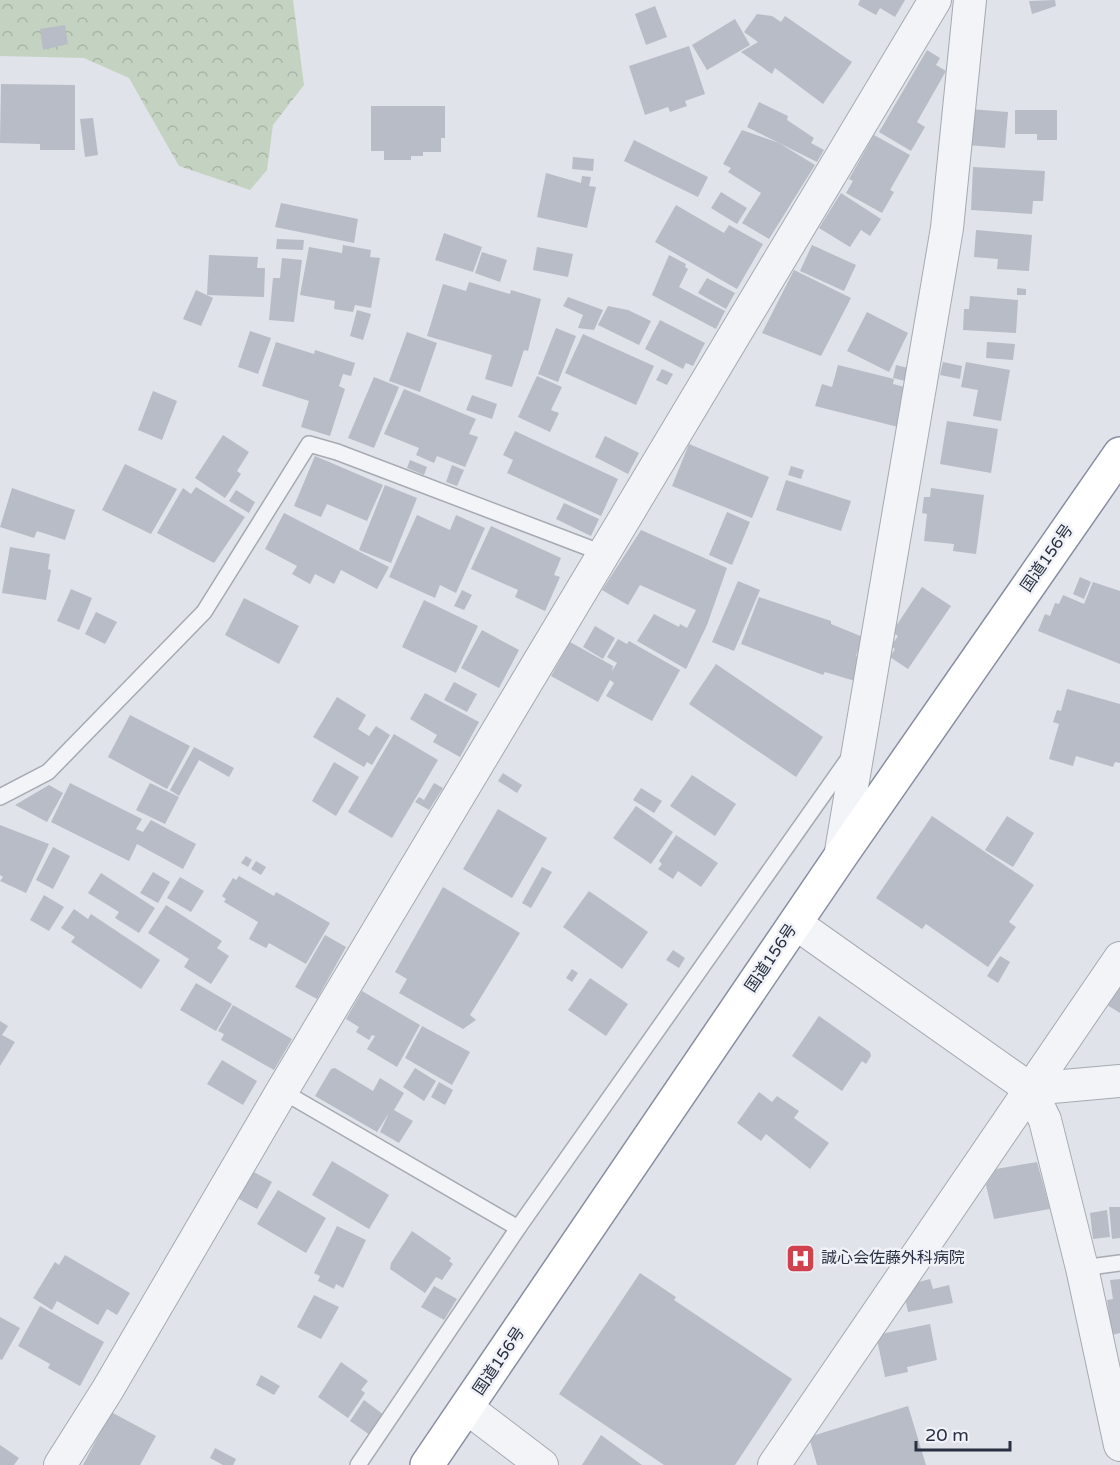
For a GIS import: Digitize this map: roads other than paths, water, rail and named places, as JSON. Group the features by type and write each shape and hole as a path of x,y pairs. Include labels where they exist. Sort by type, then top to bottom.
{"highway":[{"name":"国道156号","path":"427,1465 840,857 1120,454"}],"street":[{"path":"60,1465 108,1389 282,1091 935,0"},
{"path":"840,857 947,228 970,0"},
{"path":"795,923 1030,1089 1045,1120 1082,1268 1120,1445"},
{"path":"774,1465 1120,958"},
{"path":"1030,1089 1120,1081"},
{"path":"467,1408 542,1465"}],"lane":[{"path":"0,797 48,772 204,612 309,444 337,452 605,554"},
{"path":"358,1465 518,1228 860,742"},
{"path":"282,1091 518,1228"},
{"path":"1082,1268 1120,1263"}],"place":[{"name":"誠心会佐藤外科病院","path":"800,1258"}]}
